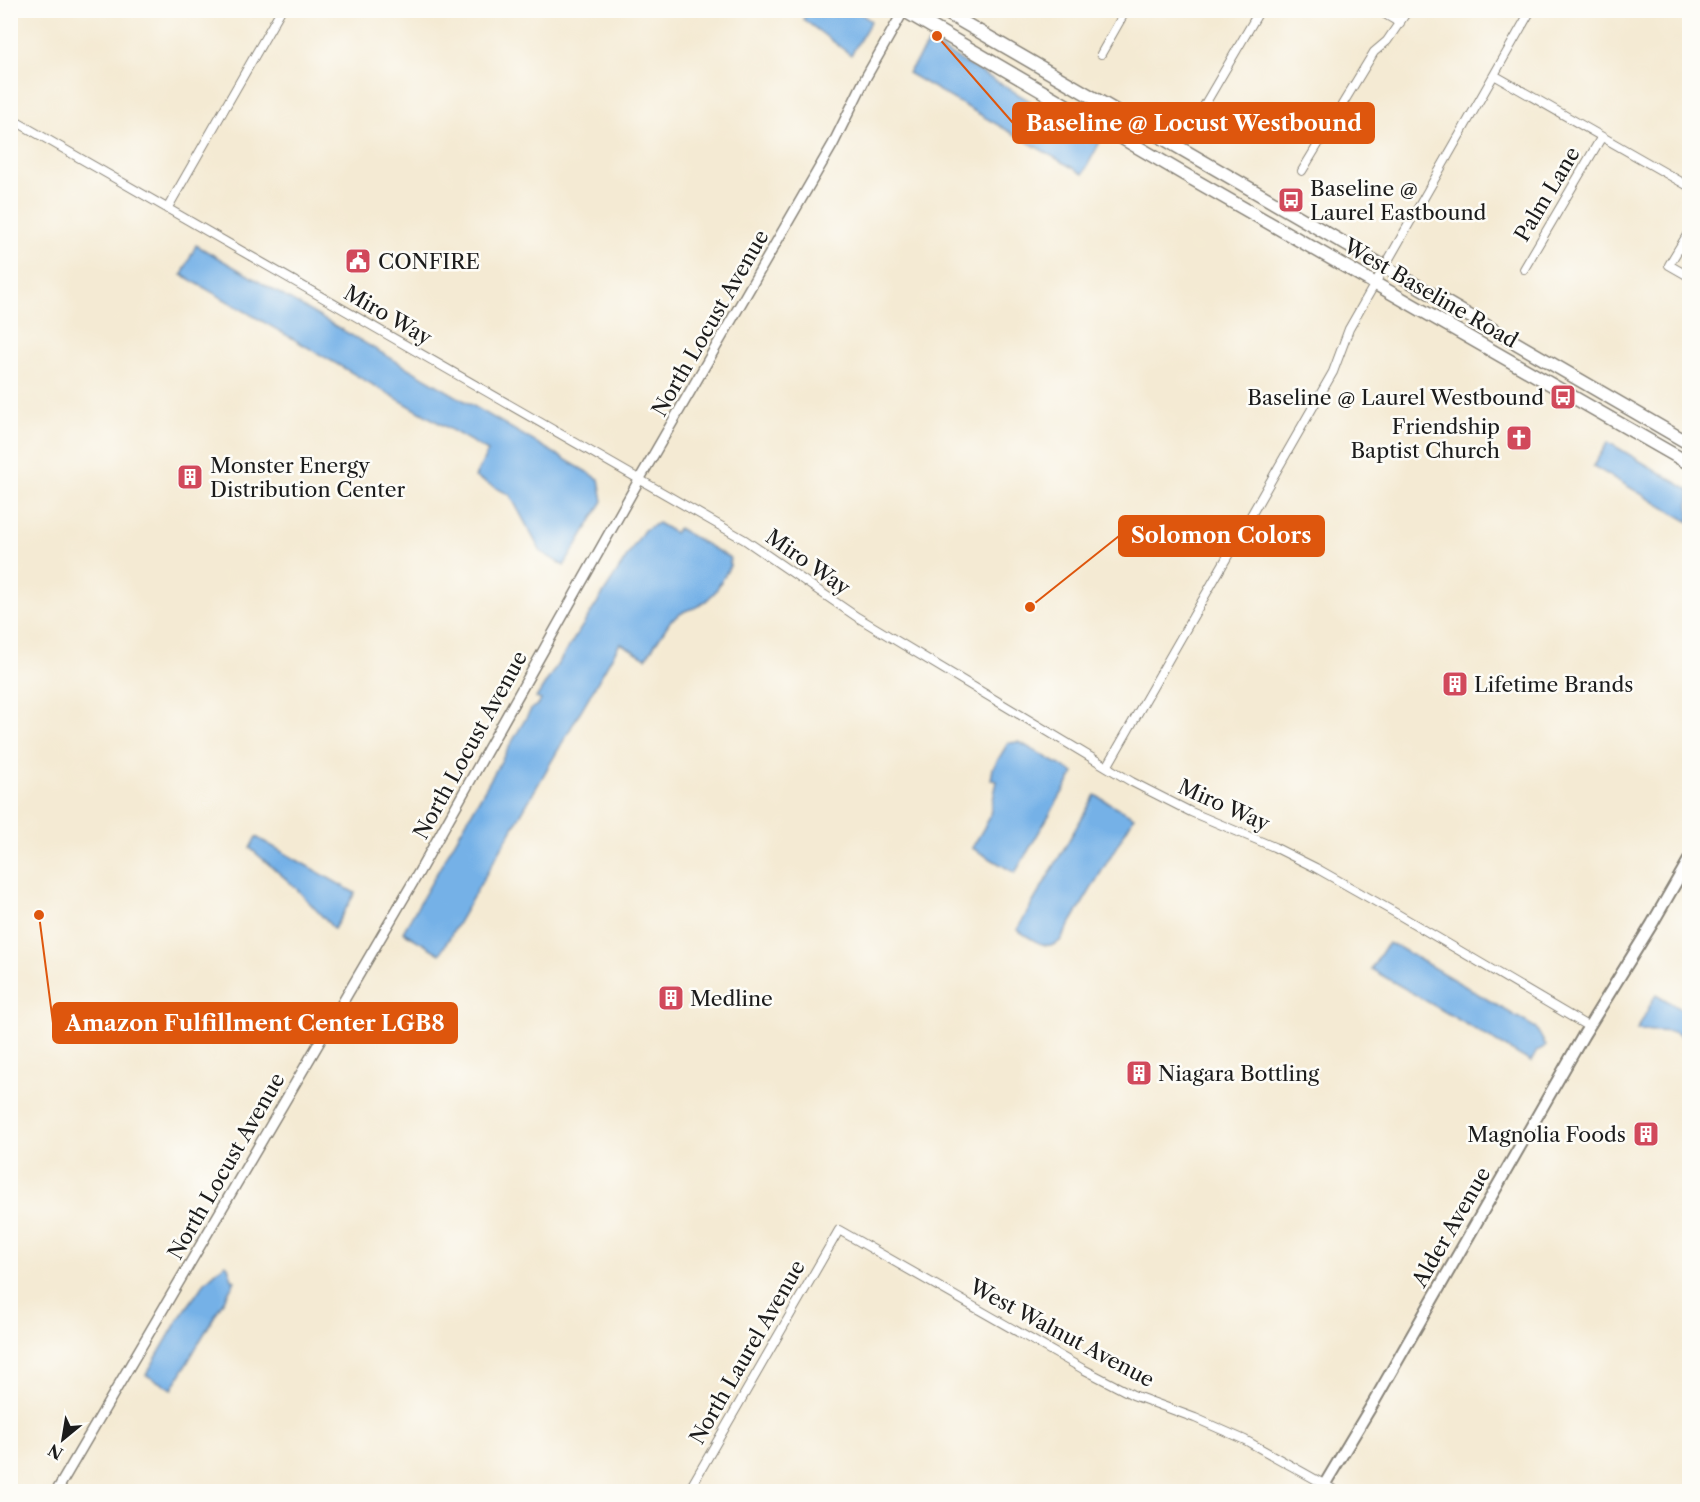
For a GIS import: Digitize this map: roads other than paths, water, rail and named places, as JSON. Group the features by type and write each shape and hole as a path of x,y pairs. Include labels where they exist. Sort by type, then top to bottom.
{"main road":[{"path":"942,10 1380,275 1689,444"},
{"name":"West Baseline Road","path":"904,11 1380,275 1689,464"},
{"name":"Alder Avenue","path":"1323,1488 1689,858"}],"street":[{"path":"167,209 281,10"},
{"path":"1101,54 1126,10"},
{"path":"1201,111 1260,10"},
{"path":"1378,10 1400,23"},
{"path":"1302,171 1374,52 1387,41 1408,10"},
{"path":"1107,768 1333,372 1349,330 1531,10"},
{"name":"North Locust Avenue","path":"56,1491 419,872 639,480 805,194 866,77 904,11"},
{"path":"1494,75 1689,187"},
{"name":"Miro Way","path":"10,118 744,540 857,617 1107,768 1157,795 1316,868 1589,1028"},
{"name":"Palm Lane","path":"1524,269 1601,138"},
{"path":"1689,230 1668,265 1689,277"},
{"name":"West Walnut Avenue","path":"838,1230 1083,1369 1133,1395 1245,1440 1323,1488 1338,1491"},
{"name":"North Laurel Avenue","path":"688,1491 838,1230"}],"water":[{"path":"808,11 857,11 871,21 851,55 803,19"},
{"path":"929,42 1100,142 1083,174 908,73"},
{"path":"196,245 599,479 603,501 564,566 541,552 510,495 475,477 488,451 182,275"},
{"path":"1608,442 1689,490 1689,522 1593,466"},
{"path":"658,523 675,533 678,528 730,558 730,566 715,592 706,601 671,620 646,658 620,643 440,954 403,932 520,728 532,708 539,704 541,700 536,698 644,530"},
{"path":"1019,742 1074,773 1015,873 972,848 989,819 997,781 991,780 993,768 1008,743"},
{"path":"1095,795 1134,817 1060,941 1050,945 1038,943 1017,930"},
{"path":"256,837 355,893 334,929 294,886 250,848"},
{"path":"1388,943 1536,1028 1546,1046 1537,1051 1531,1062 1371,969"},
{"path":"1656,994 1689,1014 1689,1040 1674,1032 1637,1030"},
{"path":"225,1264 235,1281 172,1389 146,1375 178,1320 205,1282"}],"place":[{"name":"Baseline @ Locust Westbound","path":"937,36"},
{"name":"Baseline @ Laurel Eastbound","path":"1291,200"},
{"name":"CONFIRE","path":"358,261"},
{"name":"Baseline @ Laurel Westbound","path":"1563,397"},
{"name":"Friendship Baptist Church","path":"1519,438"},
{"name":"Monster Energy Distribution Center","path":"190,477"},
{"name":"Solomon Colors","path":"1030,607"},
{"name":"Lifetime Brands","path":"1455,684"},
{"name":"Amazon Fulfillment Center LGB8","path":"39,915"},
{"name":"Medline","path":"671,998"},
{"name":"Niagara Bottling","path":"1139,1073"},
{"name":"Magnolia Foods","path":"1646,1134"}]}
